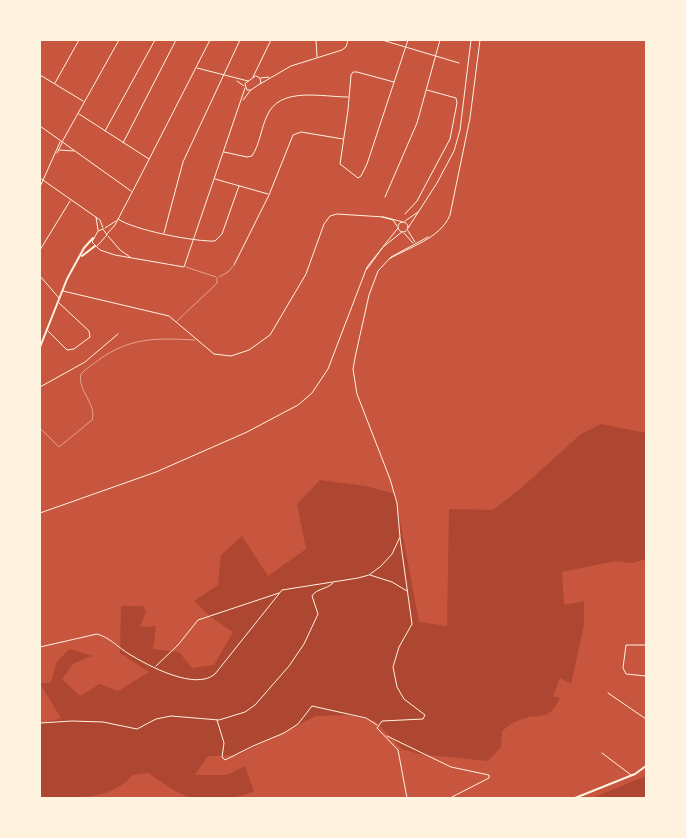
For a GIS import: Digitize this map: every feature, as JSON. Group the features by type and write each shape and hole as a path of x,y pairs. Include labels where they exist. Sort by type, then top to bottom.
{"street":[{"path":"55,83 79,40"},
{"path":"40,187 56,153 119,40"},
{"path":"105,131 155,40"},
{"path":"123,143 176,40"},
{"path":"80,257 96,246 118,220 210,40"},
{"path":"164,233 181,168 222,75 240,40"},
{"path":"93,238 92,243 109,253 184,267 245,87 258,69 271,40"},
{"path":"316,40 317,58"},
{"path":"241,102 251,90 270,77 291,66 342,50 346,47 348,40"},
{"path":"382,40 459,63"},
{"path":"394,82 353,72 350,78 349,107 340,166 359,178 371,153 408,40"},
{"path":"385,197 414,128 427,90 440,40"},
{"path":"366,270 383,247 408,228 443,174 456,144 471,40"},
{"path":"377,726 382,721 423,720 425,717 404,699 397,686 393,667 400,647 412,626 395,495 357,394 353,369 370,289 378,271 386,261 442,227 450,215 470,118 480,40"},
{"path":"197,68 248,82"},
{"path":"258,69 260,84"},
{"path":"40,75 84,101"},
{"path":"252,78 270,77"},
{"path":"237,80 251,90"},
{"path":"405,214 416,201 452,132 456,98 427,90"},
{"path":"224,152 247,157 252,156 270,110 283,98 298,96 348,97"},
{"path":"78,114 150,159"},
{"path":"40,126 132,191"},
{"path":"234,265 269,195 293,135 302,132 343,139"},
{"path":"56,153 62,142"},
{"path":"59,150 77,152"},
{"path":"40,178 95,216 120,250 131,257"},
{"path":"215,179 269,195"},
{"path":"118,220 130,225 164,233 211,241 220,238 239,186"},
{"path":"40,250 71,200"},
{"path":"40,513 156,472 246,432 298,405 312,393 328,369 366,270 375,254 403,222 418,212"},
{"path":"62,291 169,316 177,321 195,340 214,354 231,356 266,340 302,281 330,216 337,214 381,217 403,222 408,228 415,244"},
{"path":"95,216 98,231"},
{"path":"381,217 393,220 415,244"},
{"path":"40,347 48,331 62,291 87,244 98,231 118,220"},
{"path":"40,276 59,298"},
{"path":"48,331 67,350 74,349 90,337 89,331 58,302"},
{"path":"40,387 84,362 118,334"},
{"path":"369,575 386,560 400,537"},
{"path":"155,668 178,645 198,620 279,593 285,589 369,575 392,582 408,592"},
{"path":"40,723 103,722 137,729 160,718 171,716 217,720 245,712 255,706 289,666 304,644 317,616 312,596 316,591 327,588 333,582"},
{"path":"40,647 97,634 155,668 190,679 211,677 235,650 279,593"},
{"path":"646,645 626,645 623,668 626,674 646,676"},
{"path":"608,693 646,719"},
{"path":"217,720 224,742 222,757 225,760 284,733 301,721 312,706 366,718 377,726 379,731 398,750 406,798"},
{"path":"384,735 451,767 490,776 450,798"},
{"path":"602,753 632,775"},
{"path":"576,798 632,775 646,766"}],"lane":[{"path":"217,278 228,272 234,265"},
{"path":"184,267 211,274 217,278"},
{"path":"177,321 217,283 217,278"},
{"path":"40,428 59,447 92,420 93,412 81,382 82,374 114,350 123,345 160,338 195,340"}],"shaded area":[{"path":"601,424 646,433 646,559 633,563 615,561 562,572 564,605 584,601 584,625 571,684 560,678 553,696 560,698 547,714 517,721 502,731 501,747 488,761 419,754 402,749 375,721 347,715 316,716 238,755 208,756 195,775 227,775 245,766 254,791 240,796 216,800 193,798 176,791 149,773 132,775 114,790 102,794 77,798 40,798 40,724 61,718 40,684 51,682 57,661 70,649 92,656 74,663 62,679 80,696 100,684 118,691 149,672 120,653 121,606 143,606 146,611 140,627 156,626 153,649 179,652 192,668 214,665 233,632 212,618 194,601 218,585 221,555 242,536 268,576 306,549 297,504 320,480 366,486 395,494 419,622 447,626 449,509 493,510 520,489 581,434"},
{"path":"646,776 646,798 592,798"}]}
